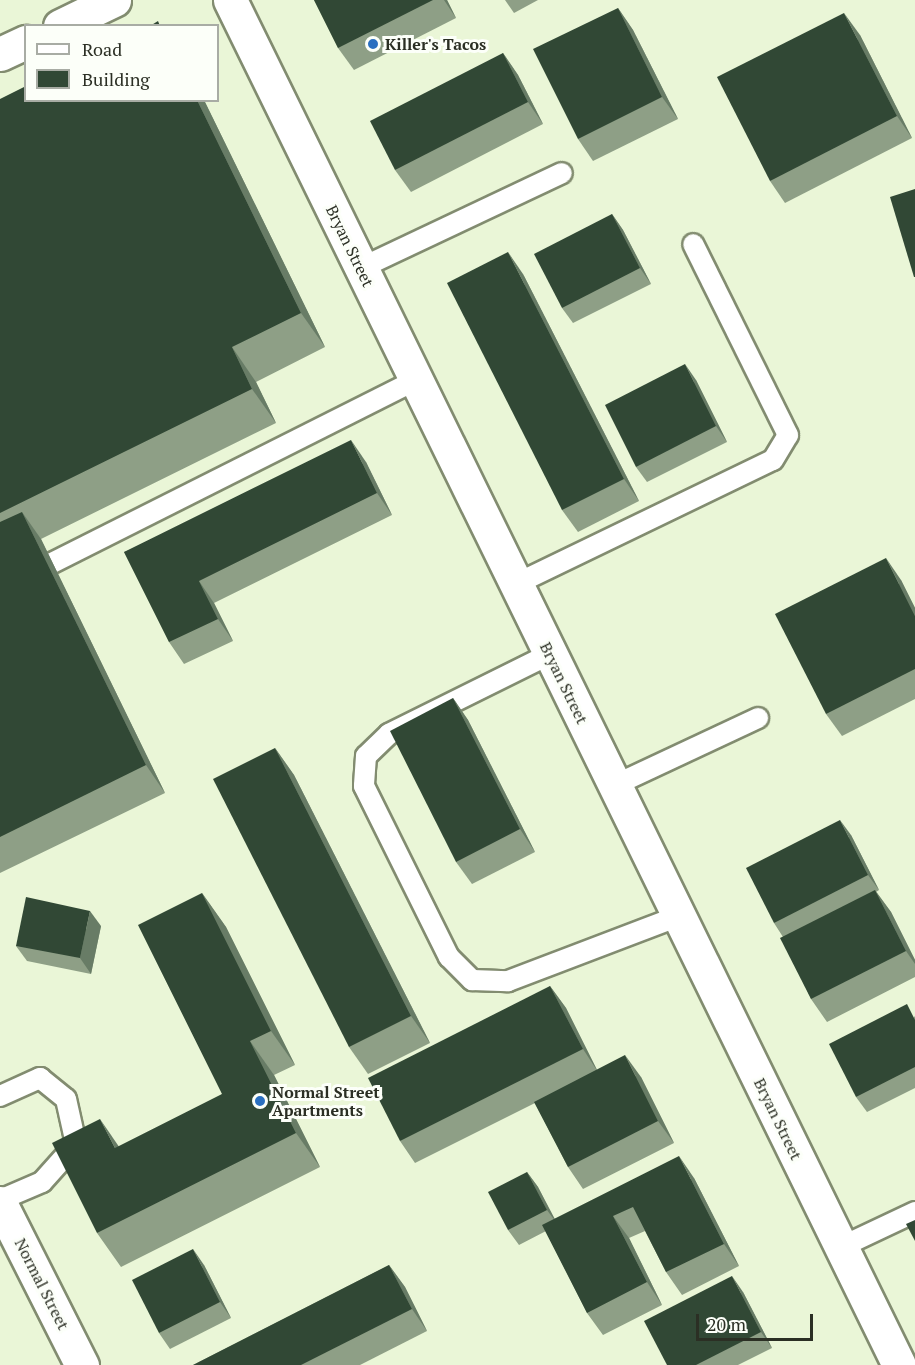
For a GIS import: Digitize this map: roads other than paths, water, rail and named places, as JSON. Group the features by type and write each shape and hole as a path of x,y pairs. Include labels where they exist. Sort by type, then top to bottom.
{"street":[{"path":"64,24 114,0"},
{"name":"Bryan Street","path":"230,0 899,1365"},
{"path":"0,54 24,43"},
{"name":"Normal Street","path":"0,1201 82,1365"}],"lane":[{"path":"361,268 562,173"},
{"path":"516,584 773,460 788,435 693,244"},
{"path":"52,563 416,380"},
{"path":"550,654 389,734 366,756 364,786 369,797 448,957 472,980 508,981 679,916"},
{"path":"615,785 758,718"},
{"path":"0,1096 40,1078 66,1099 76,1144 42,1182 0,1201"},
{"path":"842,1247 915,1212"}],"place":[{"name":"Killer's Tacos","path":"373,44"},
{"name":"Normal Street Apartments","path":"260,1101"}]}
